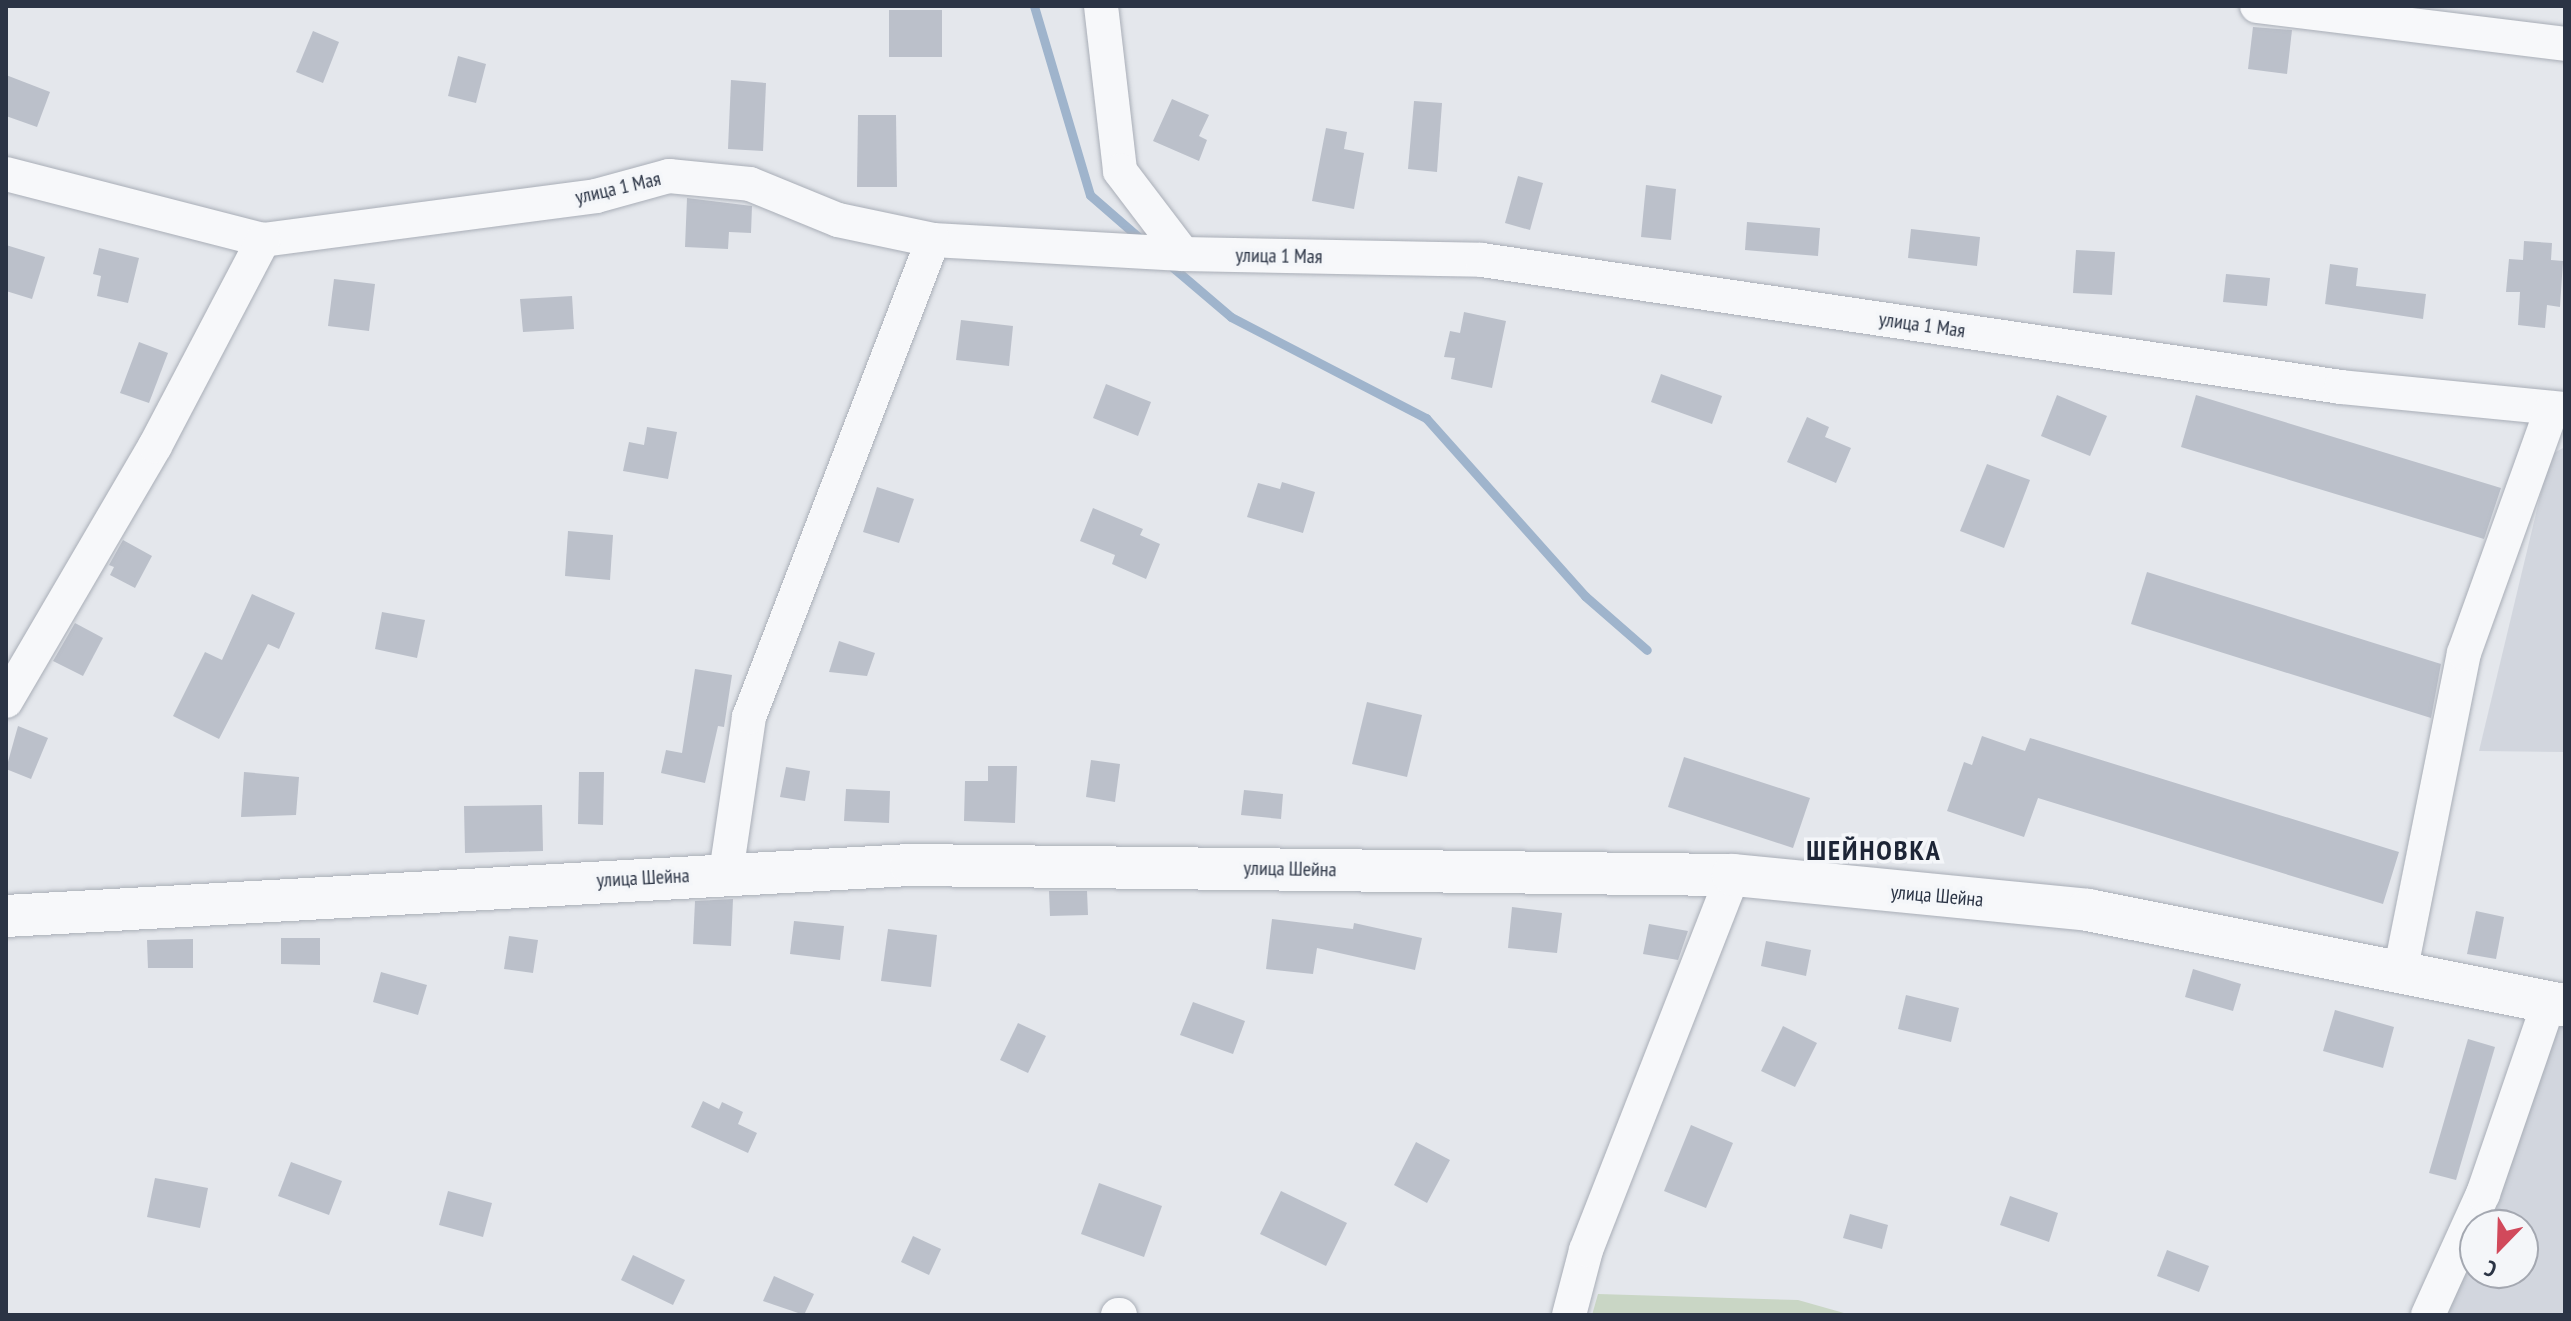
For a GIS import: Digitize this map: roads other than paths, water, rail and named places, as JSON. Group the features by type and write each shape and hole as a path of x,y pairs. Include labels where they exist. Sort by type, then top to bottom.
{"street":[{"path":"1101,6 1120,171 1183,254"},
{"path":"2257,6 2565,44"},
{"name":"улица 1 Мая","path":"6,174 263,240 596,196 669,176 750,184 838,220 933,240 1183,254 1482,260 2341,387 2558,408"},
{"path":"6,701 155,446 263,240"},
{"path":"726,873 749,717 933,240"},
{"path":"2400,973 2464,653 2558,408"},
{"name":"улица Шейна","path":"6,916 726,873 911,865 1733,875 2088,910 2557,1004"},
{"path":"1569,1315 1586,1250 1733,875"},
{"path":"2428,1315 2483,1194 2557,1004"}],"waterway":[{"path":"1034,6 1090,195 1144,242"},
{"path":"1170,265 1231,317 1426,418 1585,596 1647,650"}],"district":[{"name":"ШЕЙНОВКА","path":"1874,850"}]}
